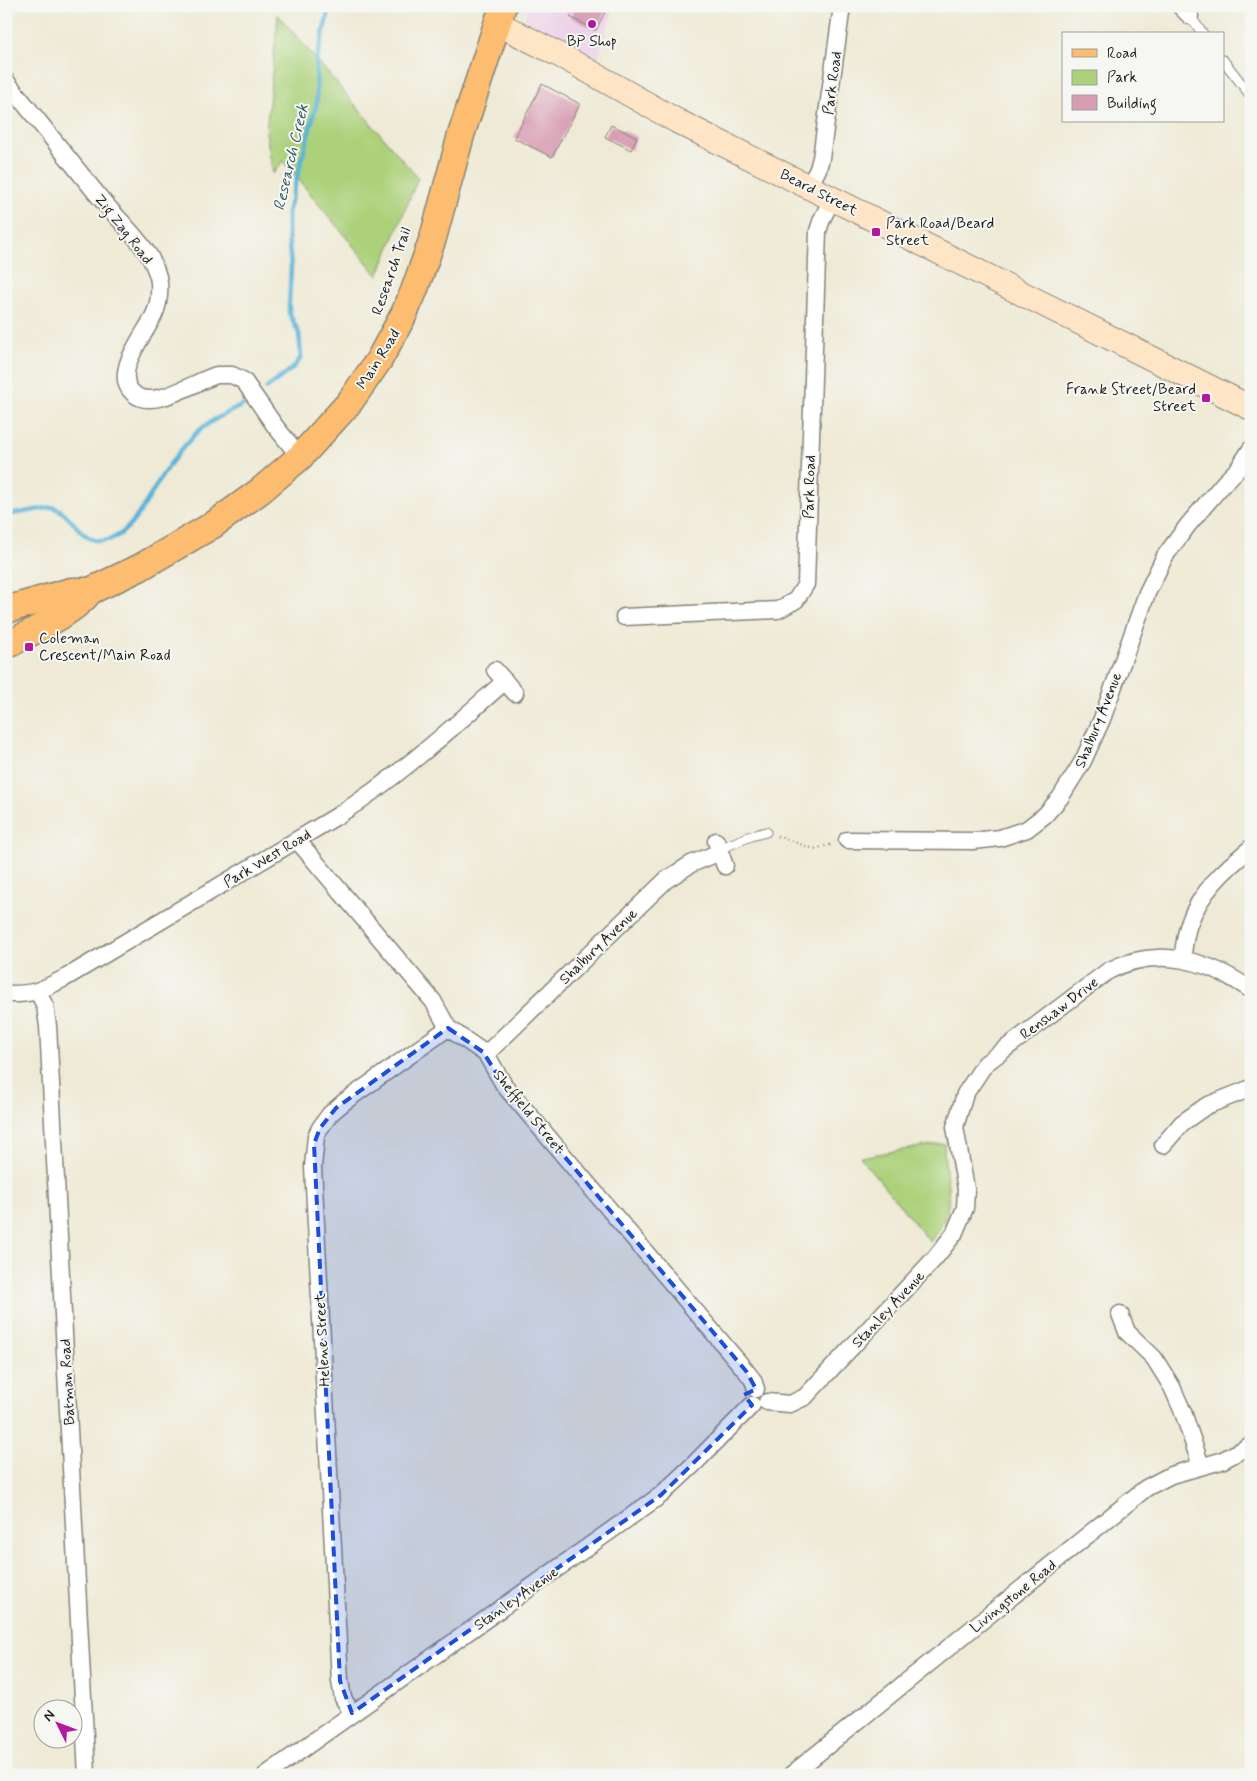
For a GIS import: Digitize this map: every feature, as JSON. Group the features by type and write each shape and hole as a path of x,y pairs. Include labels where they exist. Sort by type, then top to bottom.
{"main road":[{"name":"Main Road","path":"6,610 71,591 90,591 139,568 213,525 260,491 300,457 332,423 379,360 414,291 433,238 461,135 500,15"},
{"name":"Main Road","path":"6,646 72,609 85,599 90,591"}],"street":[{"name":"Park Road","path":"809,187 821,158 842,6"},
{"name":"Beard Street","path":"500,15 569,60 677,121 1251,408"},
{"name":"Zig Zag Road","path":"6,81 91,187 144,249 157,272 159,290 157,307 129,361 125,377 128,389 138,397 150,400 164,397 217,375 226,374 238,377 248,386 275,426 300,457"},
{"name":"Park Road","path":"624,617 778,610 796,600 806,584 818,231 832,199"},
{"name":"Shalbury Avenue","path":"847,840 973,841 1000,838 1027,829 1045,815 1060,798 1083,761 1102,719 1147,593 1165,556 1194,518 1238,469 1251,449"},
{"name":"Park West Road","path":"6,994 38,992 65,978 297,840 384,785 505,681"},
{"name":"Sheffield Street","path":"297,840 433,1001 448,1028 486,1054 504,1085 746,1371 753,1380 758,1399"},
{"path":"1182,959 1189,925 1208,889 1234,861 1251,848"},
{"name":"Shalbury Avenue","path":"486,1054 666,880 691,864 720,852"},
{"name":"Renshaw Drive","path":"964,1176 955,1127 964,1094 985,1064 1108,972 1124,963 1141,960 1166,957 1182,959 1206,965 1251,990"},
{"name":"Batman Road","path":"38,992 45,1006 48,1026 87,1775"},
{"name":"Helene Street","path":"352,1713 343,1698 340,1681 313,1167 314,1144 320,1128 336,1108 448,1028"},
{"path":"1163,1145 1182,1123 1206,1106 1251,1088"},
{"name":"Stanley Avenue","path":"266,1775 661,1495 758,1399 790,1404 805,1397 941,1252 954,1234 963,1216 966,1201 964,1176"},
{"path":"1120,1314 1127,1332 1154,1358 1172,1387 1183,1412 1201,1466"},
{"name":"Livingstone Road","path":"791,1775 1133,1498 1158,1481 1171,1475 1221,1461 1251,1446"}],"lane":[{"path":"1185,11 1201,32"},
{"path":"1224,61 1251,96"},
{"name":"Shalbury Avenue","path":"720,852 751,836 766,832"}],"path":[{"path":"766,832 814,849 847,840"}],"highlighted area":[{"path":"448,1028 483,1052 504,1085 746,1371 756,1389 744,1395 752,1405 661,1495 352,1713 340,1681 314,1144 320,1128 336,1108"}],"shaded area":[{"path":"528,6 614,6 598,58 524,20"}],"green space":[{"path":"278,15 418,178 378,276 283,161 273,174 266,132"},
{"path":"944,1143 949,1194 948,1205 940,1229 930,1242 860,1157"}],"building":[{"name":"BP Shop","path":"576,6 608,6 596,30 570,17"},
{"path":"542,84 580,104 552,157 514,138"},
{"path":"611,125 637,137 631,150 605,137"}],"waterway":[{"name":"Research Creek","path":"267,388 294,367 301,355 299,333 289,313 291,267 288,212 317,102 316,62 330,6"},
{"name":"Research Creek","path":"6,515 53,507 65,514 83,534 95,540 107,540 118,536 136,517 167,468 195,434 212,421 243,405"}],"place":[{"name":"BP Shop","path":"592,24"},
{"name":"Park Road/Beard Street","path":"876,232"},
{"name":"Frank Street/Beard Street","path":"1206,398"},
{"name":"Coleman Crescent/Main Road","path":"29,647"}]}
